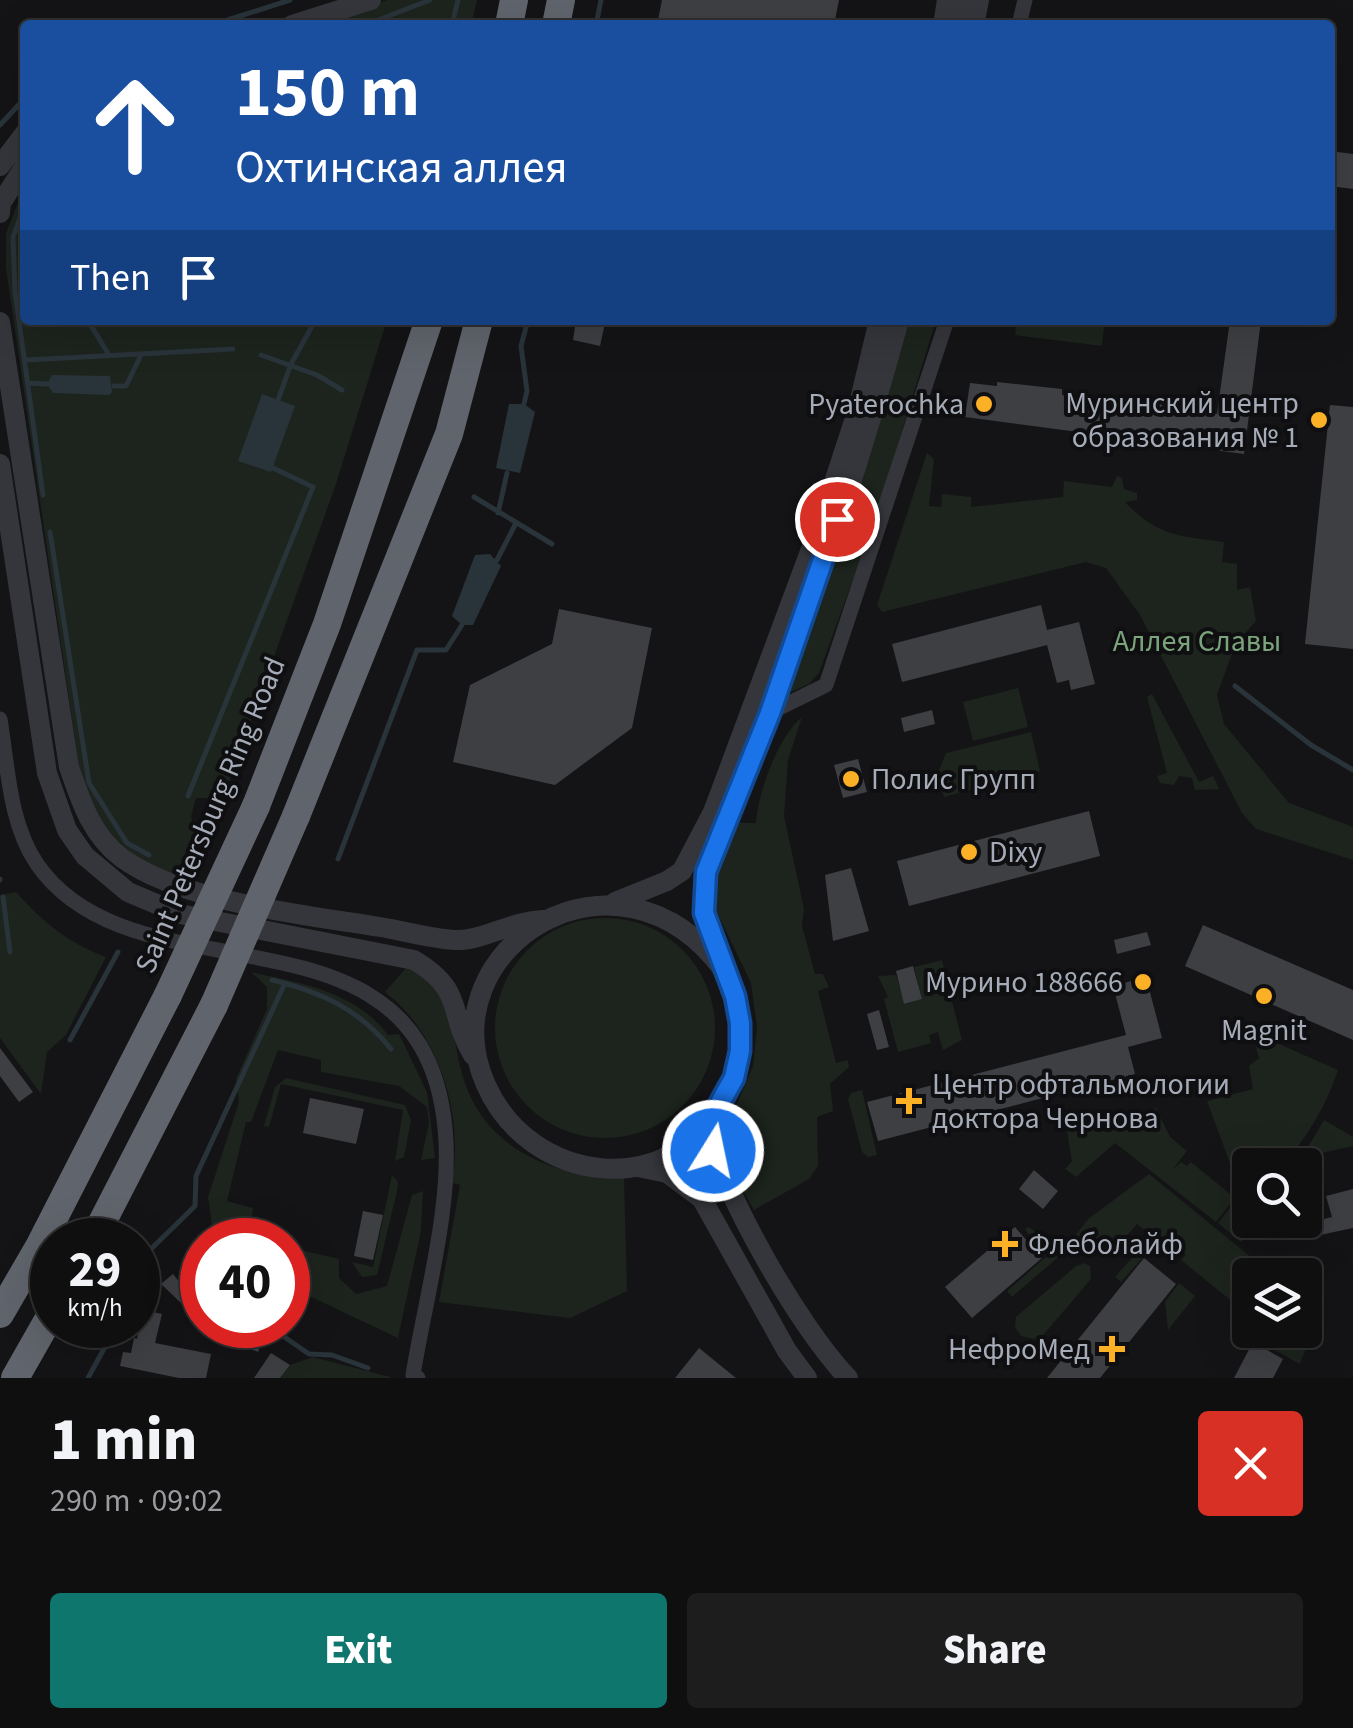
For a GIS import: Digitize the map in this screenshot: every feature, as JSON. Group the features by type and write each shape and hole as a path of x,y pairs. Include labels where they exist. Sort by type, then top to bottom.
{"highway":[{"name":"Saint Petersburg Ring Road","path":"0,1314 168,995 256,806 326,624 428,325"},
{"path":"104,1218 214,1005 296,816 449,434 479,325"},
{"path":"16,1378 33,1348"}],"street":[{"path":"308,20 371,0"},
{"path":"0,166 20,140"},
{"path":"0,213 1,203 20,174"},
{"path":"0,322 70,767 84,809 100,836 120,857 148,875 184,888 310,916 459,940 514,922 546,920"},
{"path":"418,357 420,325"},
{"path":"636,1166 686,1144 707,1126 729,1090 740,1051 738,1010 704,913 706,872 719,818 857,412 878,325"},
{"path":"480,1066 477,1023 488,981 512,946 546,920 569,910 609,904 646,891 682,871 719,818 770,713 837,519 897,325"},
{"path":"770,713 826,684 945,325"},
{"path":"0,464 48,773 67,830 85,856 128,892 180,914 414,960 431,970 452,993 462,1032 494,1103 531,1144 581,1166 636,1166 668,1173 702,1199 740,1272 807,1378"},
{"path":"0,719 22,839 49,880 92,915 126,930 335,976 368,994 415,1040 430,1066 445,1126 446,1166 416,1377"},
{"path":"609,904 663,916 707,948 724,970"},
{"path":"707,1126 720,1170 769,1260 826,1355 848,1378"}],"green space":[{"path":"387,0 477,0 472,20 330,20"},
{"path":"20,198 20,325 385,325 335,487 223,798 196,798 191,817 198,838 181,878 142,860 115,837 95,807 79,767 6,268 6,233"},
{"path":"904,325 934,325 877,513 819,673 809,684 788,693"},
{"path":"1016,325 1104,325 1102,346 1015,335"},
{"name":"Аллея Славы","path":"927,453 934,459 929,506 941,507 942,494 971,497 971,507 1063,497 1064,481 1112,487 1117,476 1122,478 1124,489 1137,493 1137,500 1125,502 1148,522 1181,536 1224,542 1222,562 1237,564 1237,590 1250,587 1256,621 1235,645 1217,695 1224,724 1289,803 1353,827 1353,860 1256,829 1242,813 1140,615 1106,568 1086,562 882,612 877,605"},
{"path":"1018,688 1028,727 973,741 963,702"},
{"path":"1152,694 1199,782 1213,776 1219,789 1195,790 1192,778 1179,776 1174,785 1160,783 1157,776 1167,773 1147,697"},
{"path":"802,717 788,760 784,816 804,909 802,926 815,974 823,974 829,987 818,991 836,1063 848,1060 849,1067 830,1084 833,1111 817,1117 818,1166 809,1179 754,1210 728,1164 722,1139 753,1066 757,1027 751,983 713,904 714,881 738,823 756,823 771,766 785,738"},
{"path":"1031,732 1040,771 944,797 938,773 946,753"},
{"path":"16,892 57,931 106,957 66,1035 47,1052 41,1094 0,1038 0,895"},
{"path":"605,918 647,927 683,950 706,986 715,1028 706,1070 683,1106 647,1129 605,1138 563,1129 527,1106 504,1070 495,1028 504,986 527,950 563,927"},
{"path":"942,960 944,969 939,970 940,975 945,975 962,1040 943,1050 938,1032 929,1035 931,1043 898,1052 884,999 888,997 878,976 896,975 905,1004 922,999 914,967"},
{"path":"407,967 438,990 446,1003 465,1083 490,1127 528,1156 551,1166 599,1177 624,1178 627,1291 570,1318 439,1302 460,1185 452,1183 454,1131 444,1078 420,1030 385,992"},
{"path":"251,972 326,991 360,1008 388,1035 399,1034 427,1092 435,1158 421,1160 429,1123 427,1107 399,1086 321,1072 321,1060 278,1050 251,1122 246,1122 227,1201 253,1208 252,1218 211,1218 208,1197 239,1102 236,1079 267,1009 267,987"},
{"path":"1252,1032 1338,1070 1328,1096 1296,1148 1232,1148 1232,1169 1207,1101 1253,1089 1249,1066 1259,1058"},
{"path":"286,1078 405,1105 411,1120 404,1157 395,1161 403,1110 281,1084 269,1127 264,1126 275,1087"},
{"path":"862,1090 877,1155 868,1157 862,1152 848,1099 851,1093"},
{"path":"1156,1108 1170,1137 1187,1151 1172,1170 1181,1162 1187,1166 1191,1162 1232,1196 1232,1202 1216,1222 1115,1143 1076,1177 1065,1169 1072,1161 1067,1131"},
{"path":"1324,1120 1353,1137 1353,1146 1322,1153 1322,1148 1308,1147"},
{"path":"1149,1174 1252,1258 1232,1258 1232,1301 1181,1260 1186,1254 1181,1250 1176,1256 1137,1224 1124,1239 1119,1234 1116,1238 1122,1242 1106,1256 1076,1235 1088,1219"},
{"path":"392,1175 398,1182 397,1191 377,1275 362,1277 352,1262 373,1267"},
{"path":"423,1191 421,1231 398,1338 310,1296 310,1252 339,1259 339,1278 356,1294 387,1286 412,1195"},
{"path":"1232,1205 1232,1235 1218,1223"},
{"path":"1028,1227 1063,1247 1063,1253 1012,1297 1007,1291 1047,1256 1025,1230"},
{"path":"1139,1250 1195,1296 1168,1330 1165,1302 1179,1283 1145,1255 1121,1282 1115,1277"},
{"path":"1084,1263 1090,1266 1091,1279 1039,1340 1021,1336 1015,1327 1016,1317"},
{"path":"1271,1348 1304,1348 1300,1364"},
{"path":"313,1357 390,1378 280,1378 290,1365"}],"shaded area":[{"path":"52,375 110,376 112,392 53,393 47,384"},
{"path":"262,394 295,406 271,472 238,461"},
{"path":"509,404 524,404 535,412 520,473 496,468"},
{"path":"490,554 501,566 473,625 462,625 452,616 475,555"}],"building":[{"path":"662,0 839,0 835,20 658,20"},
{"path":"1335,152 1353,154 1353,189 1335,187"},
{"path":"575,325 605,325 600,346 573,340"},
{"path":"1229,325 1260,325 1244,454 965,417 970,383 997,386 997,382 1062,389 1062,395 1122,403 1123,398 1217,414"},
{"path":"1330,405 1353,407 1353,649 1305,644"},
{"path":"1041,605 1047,630 1079,622 1095,684 1071,690 1069,680 1057,683 1047,645 902,682 892,644"},
{"path":"559,609 652,628 632,728 555,785 453,762 470,685 552,644"},
{"path":"932,710 935,724 904,732 901,718"},
{"name":"Полис Групп","path":"858,759 867,792 843,798 834,765"},
{"path":"1089,811 1100,856 909,906 897,861"},
{"path":"851,868 869,931 833,941 825,875"},
{"path":"1203,925 1353,990 1353,1040 1185,966"},
{"path":"1147,932 1151,945 1117,954 1114,940"},
{"path":"913,966 922,999 904,1004 896,971"},
{"path":"1146,977 1162,1038 1128,1047 1135,1074 878,1141 867,1102 1126,1035 1113,986"},
{"path":"879,1010 889,1047 877,1050 867,1014"},
{"path":"0,1048 33,1092 19,1102 0,1076"},
{"path":"310,1098 364,1109 356,1144 303,1133"},
{"path":"1034,1170 1058,1191 1043,1209 1019,1189"},
{"path":"1353,1189 1353,1228 1322,1235 1322,1220 1332,1217 1326,1196"},
{"path":"363,1211 383,1215 373,1260 354,1256"},
{"path":"1015,1227 1042,1258 972,1318 945,1287"},
{"path":"1144,1258 1176,1284 1100,1378 1047,1378"},
{"path":"173,1274 180,1283 180,1302 161,1284"},
{"path":"160,1344 211,1354 206,1378 179,1378 120,1366 123,1352 131,1353 132,1348 160,1348"},
{"path":"699,1348 736,1378 675,1378"},
{"path":"1250,1348 1264,1348 1283,1359 1273,1378 1234,1378"},
{"path":"271,1353 290,1365 280,1378 254,1378"}],"waterway":[{"path":"228,20 290,0"},
{"path":"378,20 430,0"},
{"path":"453,20 458,0"},
{"path":"597,20 601,0"},
{"path":"0,125 20,103"},
{"path":"20,218 13,237 15,292 43,495"},
{"path":"91,325 109,355"},
{"path":"524,404 527,391 521,346 527,325"},
{"path":"278,400 291,364 311,328"},
{"path":"26,360 233,349"},
{"path":"114,386 126,386 141,355"},
{"path":"261,355 317,375 342,390"},
{"path":"28,383 47,384"},
{"path":"188,796 313,487 273,468"},
{"path":"498,513 507,473"},
{"path":"474,497 552,544"},
{"path":"497,560 515,525"},
{"path":"50,532 89,783 127,843 149,855"},
{"path":"338,859 417,650 446,650 462,625"},
{"path":"1235,686 1311,745 1353,770"},
{"path":"3,897 10,952"},
{"path":"70,1040 118,952"},
{"path":"272,980 338,1004 366,1023 391,1049"},
{"path":"160,1240 195,1206 196,1176 285,983"},
{"path":"88,1378 104,1348"},
{"path":"300,1348 309,1354 332,1355 368,1368"}],"place":[{"name":"Pyaterochka","path":"984,404"},
{"name":"Муринский центр образования № 1","path":"1319,420"},
{"name":"Полис Групп","path":"851,779"},
{"name":"Dixy","path":"969,852"},
{"name":"Мурино 188666","path":"1143,982"},
{"name":"Magnit","path":"1264,996"},
{"name":"Центр офтальмологии доктора Чернова","path":"909,1101"},
{"name":"Флеболайф","path":"1005,1244"},
{"name":"НефроМед","path":"1112,1349"}],"route":[{"path":"713,1151 707,1126 734,1078 740,1051 740,1023 735,996 704,913 706,872 770,713 837,519"}]}
